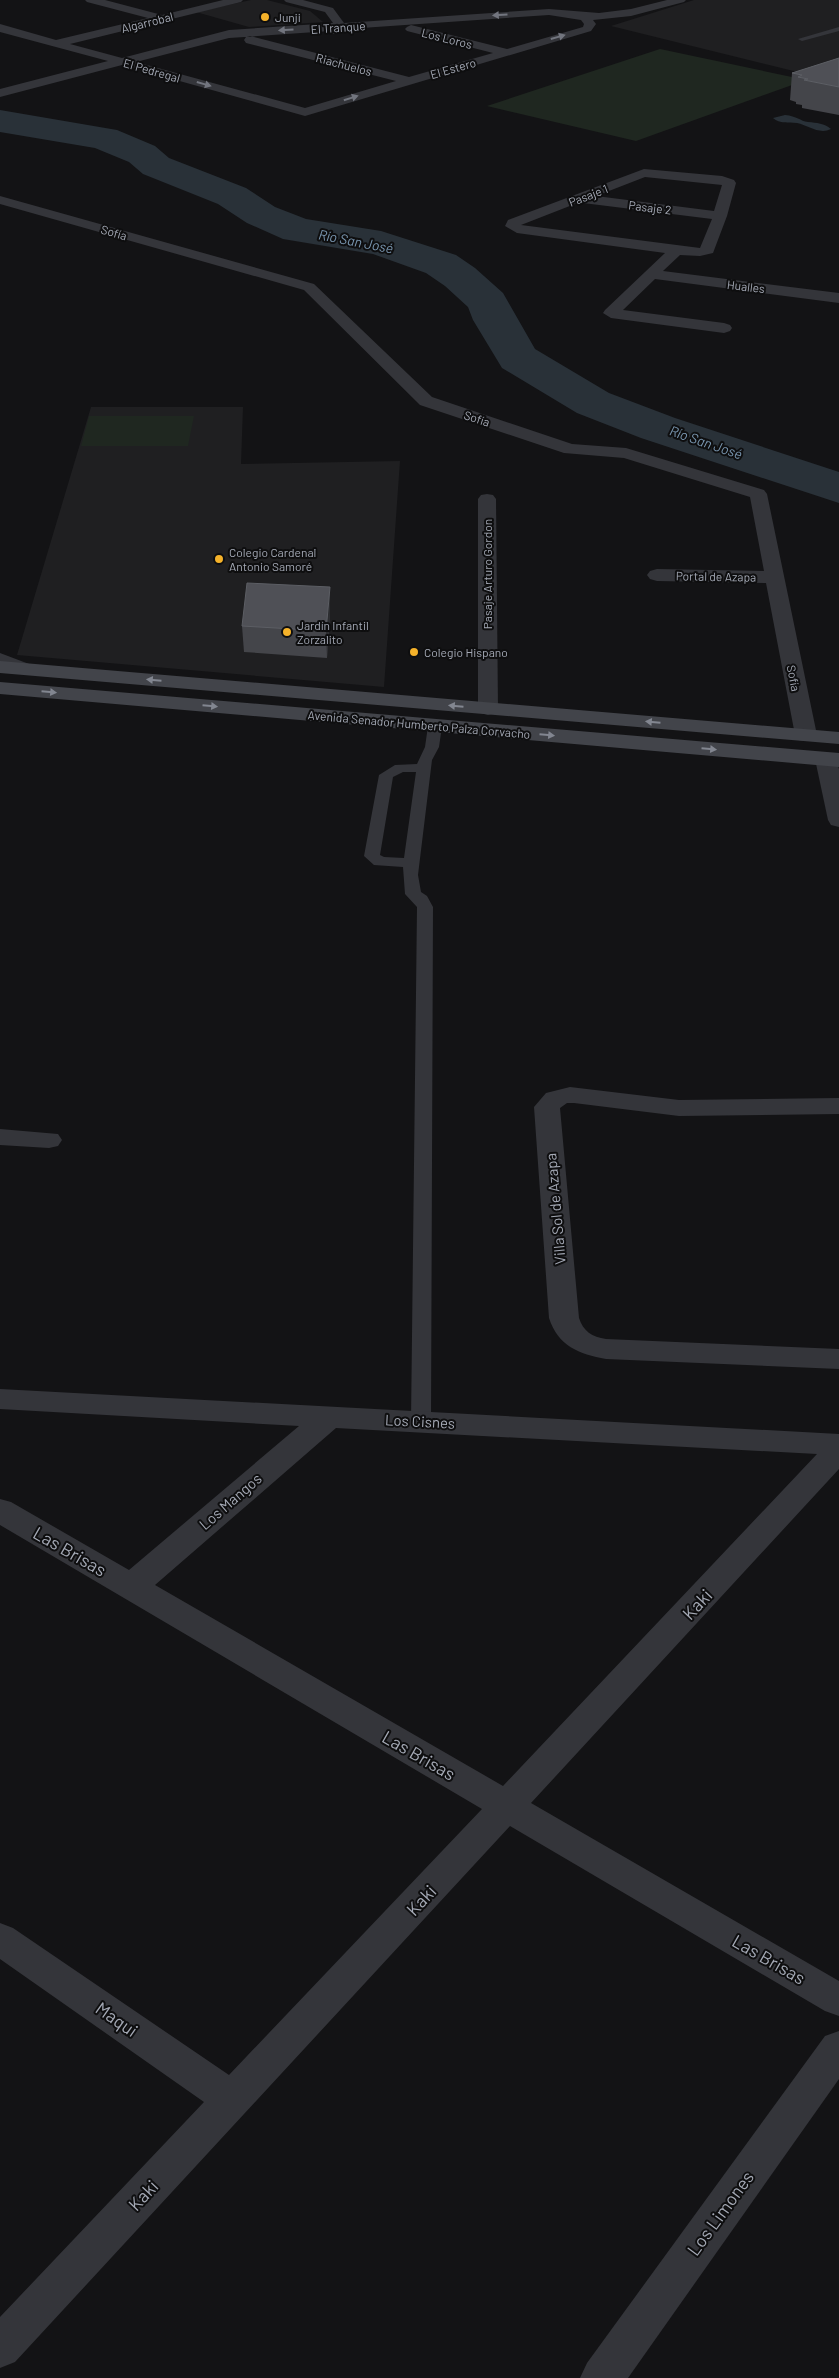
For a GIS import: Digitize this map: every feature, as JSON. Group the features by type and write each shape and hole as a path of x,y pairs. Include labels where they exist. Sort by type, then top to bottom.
{"main road":[{"name":"Avenida Senador Humberto Palza Corvacho","path":"0,667 839,738"},
{"name":"Avenida Senador Humberto Palza Corvacho","path":"0,688 833,760"}],"street":[{"path":"91,0 162,18"},
{"name":"Algarrobal","path":"56,44 237,0"},
{"path":"290,0 329,10 340,26"},
{"path":"536,0 568,7 604,8 640,0"},
{"name":"El Tranque","path":"0,93 229,34 549,12 585,17 630,14 680,0"},
{"path":"506,2 549,12 568,7"},
{"name":"El Estero","path":"305,112 587,29 590,24 585,17"},
{"name":"Los Loros","path":"386,23 507,52"},
{"name":"Riachuelos","path":"278,47 341,31 340,26"},
{"name":"El Pedregal","path":"0,28 305,112"},
{"name":"Riachuelos","path":"229,34 408,81"},
{"name":"Pasaje 1","path":"644,173 722,180 729,183 720,216 708,250 700,252 516,229 512,226 513,223 644,173"},
{"name":"Pasaje 2","path":"580,198 720,216"},
{"name":"Sofía","path":"0,200 309,287 426,401 570,449 626,453 758,494 806,735"},
{"path":"676,250 612,313 724,328"},
{"name":"Hualles","path":"653,274 839,298"},
{"name":"Pasaje Arturo Gordon","path":"487,499 488,709"},
{"name":"Portal de Azapa","path":"657,575 774,577"},
{"path":"833,760 839,820"},
{"name":"Villa Sol de Azapa","path":"839,1106 679,1108 574,1095 558,1097 551,1101 547,1107 564,1318 567,1329 575,1338 584,1344 606,1349 839,1359"},
{"path":"0,1137 49,1140"},
{"name":"Los Cisnes","path":"0,1399 422,1421 839,1446"},
{"name":"Los Mangos","path":"131,1587 330,1416"},
{"name":"Kaki","path":"0,2348 508,1807 839,1450"},
{"name":"Las Brisas","path":"0,1510 839,2000"},
{"name":"Maqui","path":"0,1939 233,2100"},
{"name":"Los Limones","path":"602,2378 839,2048"}],"lane":[{"path":"802,39 839,29"},
{"path":"0,657 32,670"},
{"path":"422,1421 425,907 421,900 413,894 410,875 426,760 432,747 435,726"},
{"path":"412,862 380,862 372,856 386,774 400,768 425,768"}],"shaded area":[{"name":"Junji","path":"251,0 267,0 310,11 323,22 249,27 196,12"},
{"path":"694,0 839,0 839,70 818,77 611,26"},
{"path":"660,49 806,80 636,141 487,106"},
{"path":"785,115 823,124 831,129 822,131 797,123 781,122 773,118"},
{"name":"Colegio Cardenal Antonio Samoré","path":"91,407 243,407 241,464 400,461 384,687 17,655"},
{"path":"89,416 194,416 188,446 81,446"}],"building":[{"path":"839,58 839,87 804,80 808,79 798,77 802,75 792,73"},
{"path":"247,583 330,587 326,631 242,626"}],"waterway":[{"name":"Río San José","path":"0,121 104,138 142,154 156,166 232,196 261,215 297,230 381,243 441,264 460,277 488,302 495,320 518,358 593,403 658,428 839,488"}],"place":[{"name":"Junji","path":"265,17"},
{"name":"Colegio Cardenal Antonio Samoré","path":"219,559"},
{"name":"Jardín Infantil Zorzalito","path":"287,632"},
{"name":"Colegio Hispano","path":"414,652"}]}
